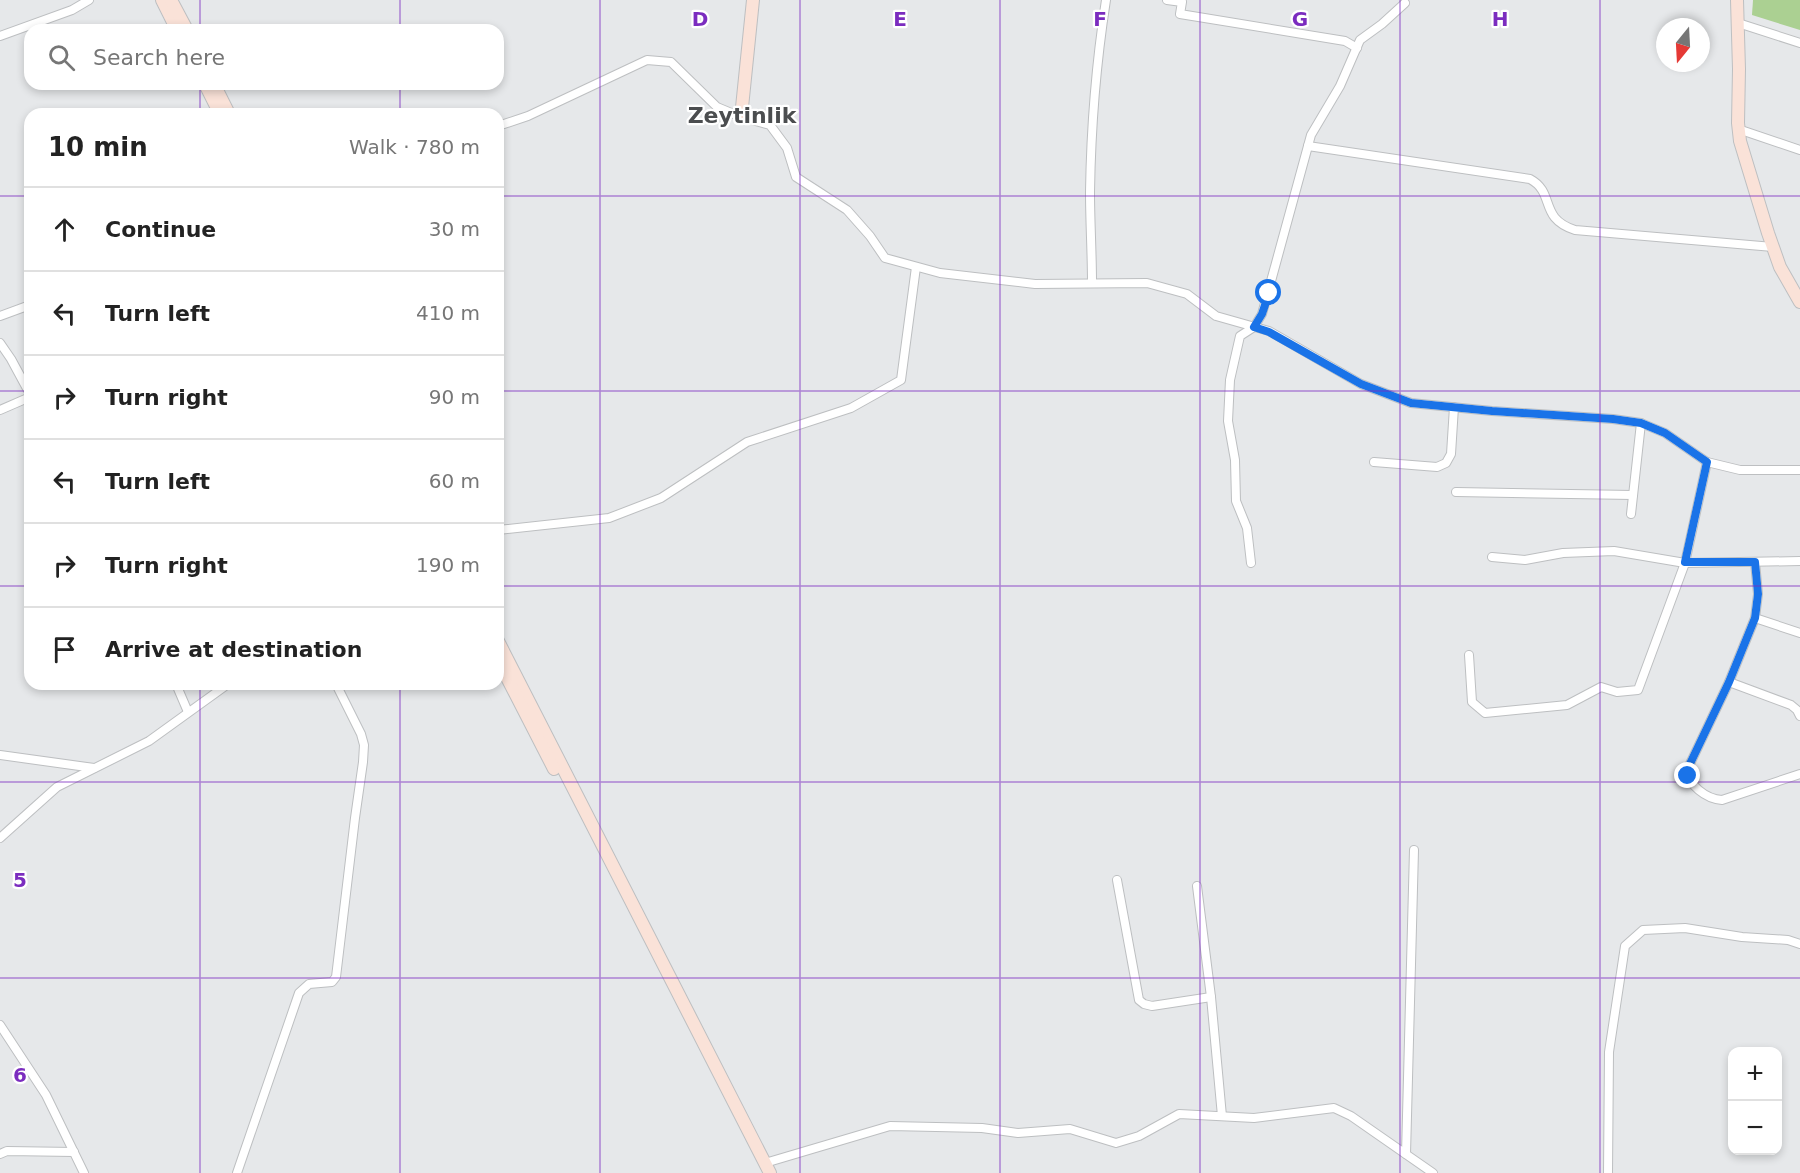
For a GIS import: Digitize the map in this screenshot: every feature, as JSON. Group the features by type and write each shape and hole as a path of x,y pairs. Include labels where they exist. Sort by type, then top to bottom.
{"street":[{"path":"32,24 89,0"},
{"path":"162,0 174,24"},
{"path":"171,0 184,24"},
{"path":"741,117 753,0"},
{"path":"1092,283 1090,194 1093,104 1106,0"},
{"path":"1167,0 1182,2 1180,14 1345,41 1357,48"},
{"path":"1737,0 1738,129 1746,165 1780,267 1800,302"},
{"path":"1251,563 1247,528 1236,501 1235,460 1228,421 1230,381 1240,336 1254,327 1262,314 1311,135 1340,86 1360,40 1405,3"},
{"path":"1738,23 1800,43"},
{"path":"0,36 24,27"},
{"path":"504,124 528,116 647,60 671,62 717,107 770,125 787,148 796,177 847,210 870,236 885,258 940,273 1035,284 1148,283 1187,294 1216,316 1269,332 1361,384 1411,403 1641,423 1665,433 1707,462 1740,470 1800,470"},
{"path":"208,90 217,108"},
{"path":"217,90 226,108"},
{"path":"1738,129 1800,150"},
{"path":"1308,146 1530,179 1541,188 1553,218 1560,224 1575,230 1773,247"},
{"path":"504,529 609,518 661,498 747,442 850,408 901,380 916,267"},
{"path":"0,316 24,307"},
{"path":"0,344 24,384"},
{"path":"0,410 24,399"},
{"path":"1374,462 1437,467 1443,465 1451,454 1454,407"},
{"path":"1631,514 1641,423"},
{"path":"1469,655 1472,702 1485,713 1568,705 1601,687 1617,692 1638,690 1685,562 1707,462"},
{"path":"1456,492 1633,495"},
{"path":"1492,557 1525,560 1563,552 1614,551 1685,562 1800,561"},
{"path":"1755,562 1758,594 1755,618 1729,682 1688,768 1688,776 1691,783 1712,798 1722,800 1800,774"},
{"path":"1755,618 1800,633"},
{"path":"504,653 765,1170"},
{"path":"504,671 765,1170"},
{"path":"1729,682 1791,705 1800,716"},
{"path":"179,690 188,712"},
{"path":"0,838 57,787 149,741 219,690"},
{"path":"237,1173 299,993 309,984 332,982 336,977 364,746 361,734 339,690"},
{"path":"0,755 95,768"},
{"path":"1406,1154 1414,850"},
{"path":"1117,880 1139,1000 1152,1006 1211,997"},
{"path":"1197,886 1211,997 1222,1116"},
{"path":"1608,1173 1609,1052 1625,946 1643,930 1685,928 1742,937 1788,940 1800,944"},
{"path":"0,1025 46,1095 84,1173"},
{"path":"765,1170 890,1126 982,1128 1018,1133 1070,1129 1116,1143 1139,1136 1179,1114 1254,1118 1334,1108 1351,1116 1433,1173"},
{"path":"0,1154 8,1151 74,1152"}],"green space":[{"path":"1753,0 1800,0 1800,30 1752,15"}],"district":[{"name":"Zeytinlik","path":"742,115"}],"route":[{"path":"1269,293 1262,314 1254,327 1269,332 1361,384 1411,403 1641,423 1665,433 1707,462 1685,562 1755,562 1758,594 1755,618 1729,682 1688,768 1688,776"}]}
